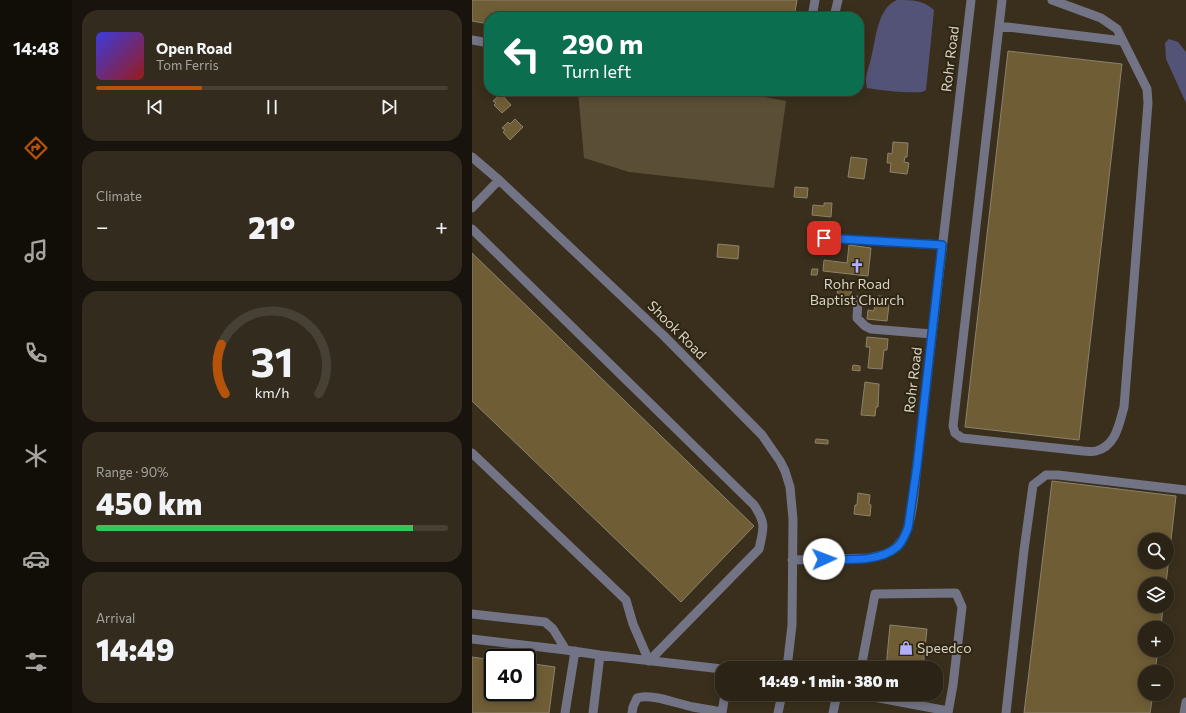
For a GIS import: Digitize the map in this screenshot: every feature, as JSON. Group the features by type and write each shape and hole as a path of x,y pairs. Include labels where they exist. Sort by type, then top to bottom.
{"street":[{"path":"813,12 815,0"},
{"path":"835,12 838,0"},
{"name":"Rohr Road","path":"792,560 868,558 879,556 898,546 908,528 971,0"},
{"path":"1002,0 953,426 955,433 962,438 1083,451 1096,451 1107,446 1118,430 1124,407 1148,103 1147,89 1117,29 1101,18 1052,0"},
{"path":"999,26 1123,41"},
{"path":"472,40 484,42"},
{"name":"Shook Road","path":"472,157 500,180 664,336 762,435 780,461 788,479 793,519 792,560"},
{"path":"472,208 500,180"},
{"path":"472,229 754,505 762,517 764,525 759,549 649,661"},
{"path":"815,249 824,238 942,245"},
{"path":"858,300 857,318 865,326 871,329 932,334"},
{"path":"472,453 626,600 633,624 649,661"},
{"path":"1006,713 1024,550 1033,485 1046,475 1058,475 1186,490"},
{"path":"788,661 792,625 792,560"},
{"path":"862,661 875,594 956,593 962,607 954,685 948,712 893,701"},
{"path":"472,614 545,622 553,629 566,650"},
{"path":"472,639 715,668"},
{"path":"565,713 575,651"},
{"path":"593,713 600,655"},
{"path":"632,713 633,706 637,698 642,696 722,712 724,701"},
{"path":"778,713 781,701"},
{"path":"833,713 836,701"},
{"path":"1184,713 1186,702"}],"shaded area":[{"path":"578,96 760,96 786,101 774,188 629,172 584,158"}],"water":[{"path":"897,0 922,2 934,10 926,90 922,92 894,92 867,88 866,76 878,25 885,10 890,4"},
{"path":"1169,39 1178,42 1186,52 1186,103 1166,59 1165,43"}],"building":[{"path":"472,0 797,0 795,12 484,12 484,23 472,21"},
{"path":"1008,51 1122,64 1079,440 965,427"},
{"path":"499,96 503,96 511,105 502,113 494,105 496,103 493,101"},
{"path":"515,119 523,127 510,140 503,132 505,130 502,128 508,122 510,124"},
{"path":"893,142 908,143 907,157 905,157 904,162 909,163 907,174 890,172 891,163 887,163 888,153 892,154"},
{"path":"851,157 867,159 864,179 848,177"},
{"path":"795,187 808,188 807,198 794,197"},
{"path":"824,203 832,203 831,217 812,215 813,205 824,206"},
{"path":"718,244 739,246 738,259 717,257"},
{"path":"849,245 871,248 868,276 823,271 824,260 847,263"},
{"path":"472,253 754,526 681,602 472,401"},
{"path":"812,269 818,269 817,275 811,275"},
{"path":"838,286 852,287 850,299 837,297"},
{"path":"878,296 890,297 887,321 867,319 868,310 874,311 875,301 878,302"},
{"path":"867,337 888,339 887,350 884,350 882,369 868,368 870,347 866,347"},
{"path":"853,365 860,366 860,371 852,370"},
{"path":"865,382 879,384 878,407 876,407 875,416 861,415"},
{"path":"816,439 828,440 828,444 815,443"},
{"path":"1052,481 1176,496 1172,533 1138,533 1138,569 1168,569 1167,577 1138,577 1138,613 1162,613 1162,621 1138,621 1138,657 1157,657 1156,665 1138,665 1138,701 1152,701 1150,713 1024,713"},
{"path":"858,493 870,495 870,516 854,514 855,505 857,505"},
{"name":"Speedco","path":"890,625 927,629 924,661 887,661"},
{"path":"472,657 484,659 484,701 536,701 536,664 555,667 549,713 472,713"}],"place":[{"name":"Rohr Road Baptist Church","path":"857,266"},
{"name":"Speedco","path":"906,648"}],"route":[{"path":"824,238 942,245 917,466 908,528 898,546 879,556 868,558 824,559"}]}
